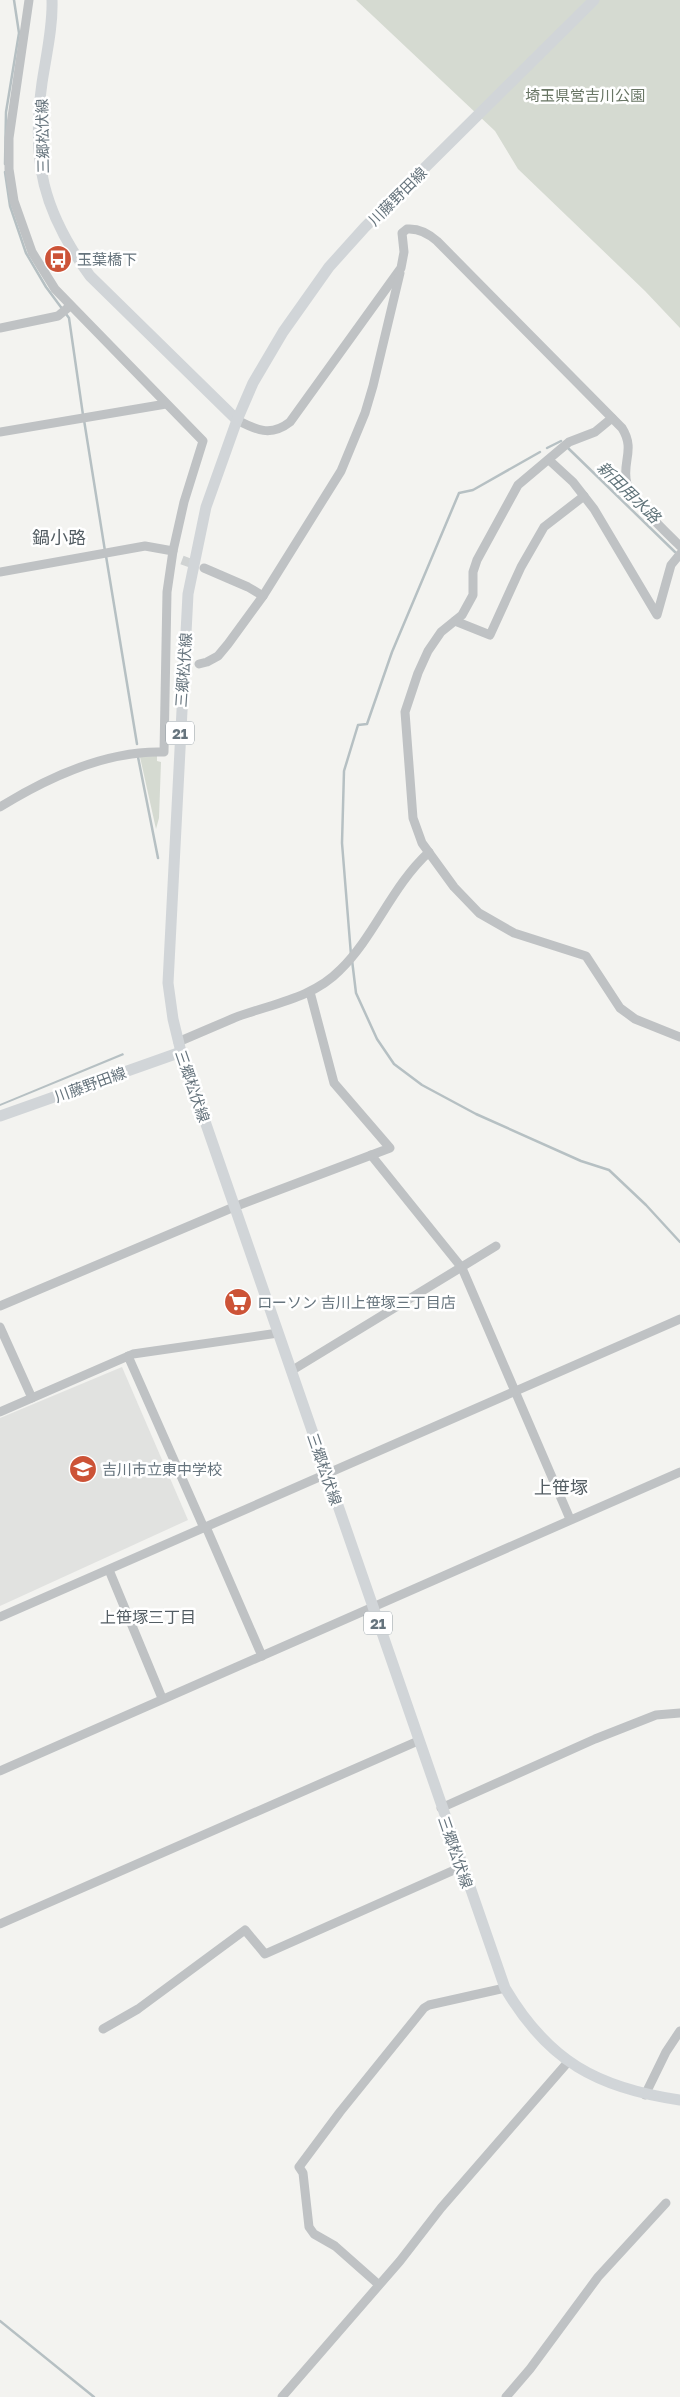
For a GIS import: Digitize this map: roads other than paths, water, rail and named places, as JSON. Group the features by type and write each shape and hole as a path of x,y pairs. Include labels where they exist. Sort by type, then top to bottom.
{"main road":[{"name":"三郷松伏線","path":"52,0 41,94 39,158 44,191 56,222 71,250 90,276 237,420 206,507 188,594 168,983 179,1047 504,1988 523,2018 536,2033 568,2062 613,2086 645,2095 680,2100"},
{"name":"川藤野田線","path":"237,420 253,384 306,298 329,268 365,227 594,0"},
{"name":"川藤野田線","path":"0,1116 179,1047"}],"street":[{"path":"0,807 52,778 130,753 164,752 164,659 167,592 172,554 184,502 203,441 70,306 55,289 32,252 14,201 9,138 29,0"},
{"path":"199,664 218,656 263,596 318,511 350,451 373,386 401,268 404,252 402,232 407,228 423,231 437,241 612,418 628,437 629,452 625,475 628,490 680,546"},
{"path":"237,420 265,431 281,430 290,422 401,268"},
{"path":"0,328 58,316 70,306"},
{"path":"0,432 166,404"},
{"path":"612,418 595,432 569,442 525,478 514,490 477,560 473,572 473,595 462,615 441,632 428,651 418,673 405,712 413,818 422,843 454,887 479,913 514,933 586,956 620,1008 636,1019 680,1037"},
{"path":"549,460 594,509 657,615 671,565 680,554"},
{"path":"455,621 490,635 521,567 544,526 584,496"},
{"path":"0,572 145,546 172,554 182,560"},
{"path":"204,568 248,587 263,596"},
{"path":"179,1047 234,1018 310,992 326,983 341,970 355,953 402,880 429,852"},
{"path":"0,1306 234,1206 390,1148 334,1083 310,992"},
{"path":"371,1155 462,1268 570,1520"},
{"path":"291,1371 496,1246"},
{"path":"0,1617 680,1319"},
{"path":"0,1326 32,1398"},
{"path":"0,1412 128,1356 278,1333"},
{"path":"128,1356 262,1656"},
{"path":"0,1771 162,1698 373,1608 680,1472"},
{"path":"109,1570 162,1698"},
{"path":"441,1808 656,1715 680,1712"},
{"path":"0,1924 418,1741"},
{"path":"102,2029 138,2009 245,1930 265,1954 461,1867"},
{"path":"378,2284 335,2246 314,2234 308,2227 303,2173 299,2167 340,2112 424,2008 429,2005 504,1988"},
{"path":"645,2095 666,2052 680,2032"},
{"path":"282,2397 378,2284 400,2261 441,2208 568,2062"},
{"path":"506,2397 530,2369 598,2277 666,2203"}],"waterway":[{"path":"5,164 6,112 19,33 14,0"},
{"path":"5,172 10,206 26,253 46,287 69,318 83,415"},
{"path":"84,420 105,551"},
{"path":"547,448 561,441"},
{"name":"新田用水路","path":"568,448 675,552"},
{"path":"351,955 342,843 344,771 358,725 367,724 392,652 459,493 473,490 540,452"},
{"path":"106,556 137,744"},
{"path":"138,757 158,858"},
{"path":"352,960 356,993 377,1039 394,1064 422,1085 476,1114 581,1161 609,1170 646,1205 680,1242"},
{"path":"0,2321 94,2397"}],"tunnel":[{"path":"182,560 198,566"}],"place":[{"name":"玉葉橋下","path":"58,259"},
{"name":"ローソン 吉川上笹塚三丁目店","path":"238,1302"},
{"name":"吉川市立東中学校","path":"83,1469"}],"district":[{"name":"鍋小路","path":"59,537"},
{"name":"上笹塚","path":"561,1487"},
{"name":"上笹塚三丁目","path":"148,1617"}],"park label":[{"name":"埼玉県営吉川公園","path":"585,95"}]}
